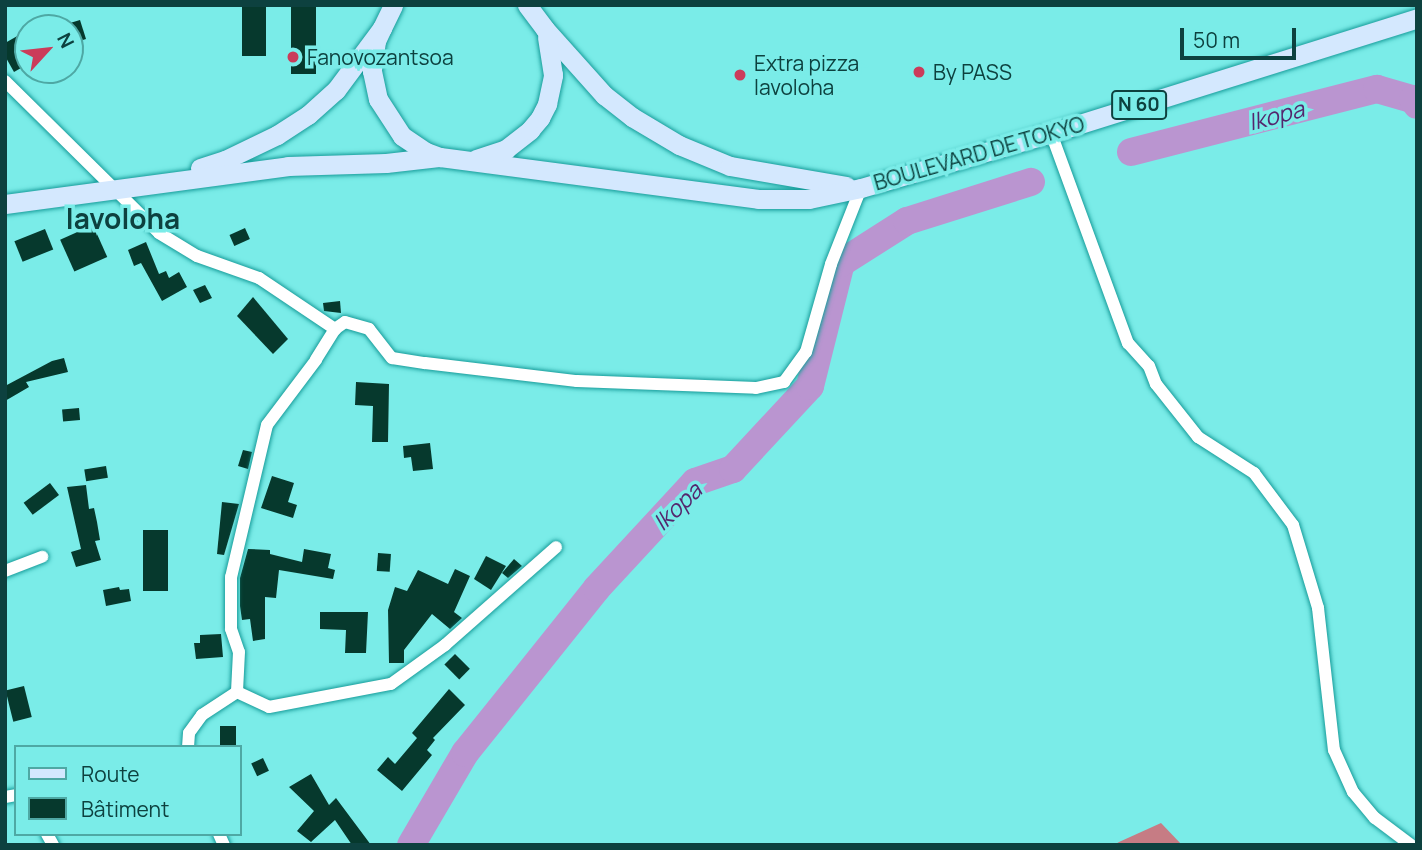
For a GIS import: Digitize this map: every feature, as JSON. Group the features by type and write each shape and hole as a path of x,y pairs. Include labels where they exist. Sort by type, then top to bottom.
{"main road":[{"path":"527,5 604,95 632,117 679,145 730,166 861,188"},
{"path":"390,14 372,71 384,113 413,145 440,157"},
{"path":"141,185 225,160 277,135 336,90 390,14"},
{"name":"BOULEVARD DE TOKYO","path":"440,157 758,199 809,199 861,188 1051,133 1417,18"},
{"path":"462,160 477,159 506,149 530,130 540,118 547,104 554,75 552,52 545,29"},
{"path":"5,204 288,166 386,163 440,157"}],"street":[{"path":"5,81 159,233 197,256 259,278 334,328"},
{"path":"1051,133 1128,342 1149,366 1156,384 1198,436 1254,473 1293,525 1318,608 1334,750 1353,792 1375,818 1411,845"},
{"path":"237,692 239,652 231,629 232,577 267,425 316,360 334,328 345,322 369,329 393,358 425,363 576,381 756,388 784,382 806,352 831,264 861,188"},
{"path":"237,692 269,707 391,684 445,645 556,547"},
{"path":"5,572 42,557"},
{"path":"188,745 189,733 202,715 237,692"}],"shaded area":[{"path":"1161,823 1182,845 1114,845 1119,842"}],"building":[{"path":"242,5 266,5 266,56 242,56"},
{"name":"Fanovozantsoa","path":"291,5 316,5 316,74 291,74"},
{"path":"14,38 14,72 5,56 5,43"},
{"path":"93,225 107,257 74,272 60,240"},
{"path":"245,228 250,239 234,246 229,235"},
{"path":"45,229 53,249 23,262 14,241"},
{"path":"146,242 159,274 166,271 169,278 179,272 187,287 162,301 141,263 134,266 128,250"},
{"path":"205,285 212,298 200,303 193,290"},
{"path":"253,297 288,339 273,354 237,316"},
{"path":"340,301 341,313 324,311 323,303"},
{"path":"64,358 68,372 26,382 29,387 5,401 5,386 52,361"},
{"path":"356,382 389,384 388,442 372,442 373,406 355,405"},
{"path":"79,408 80,420 63,421 62,409"},
{"path":"430,443 433,469 413,471 411,457 404,458 403,446"},
{"path":"243,450 252,452 248,469 238,466"},
{"path":"106,466 108,478 86,481 84,469"},
{"path":"272,476 294,483 288,502 297,505 293,518 261,508"},
{"path":"50,483 59,495 33,515 24,503"},
{"path":"86,485 89,509 94,508 97,522 100,540 95,541 101,560 76,567 71,552 81,549 67,487"},
{"path":"222,502 239,504 224,555 217,554"},
{"path":"143,530 168,530 168,591 143,591"},
{"path":"248,549 270,550 270,554 302,562 304,549 331,554 328,568 335,570 333,579 279,570 276,598 265,597 265,639 253,641 250,619 242,620 240,606 240,578"},
{"path":"378,553 391,554 390,572 377,571"},
{"path":"486,556 506,566 491,590 474,579"},
{"path":"514,559 522,566 508,578 502,573"},
{"path":"455,569 470,576 454,612 462,618 450,629 432,614 404,650 404,663 389,663 388,610 395,587 407,591 418,570 448,584"},
{"path":"119,587 120,590 129,589 131,601 106,606 103,590"},
{"path":"320,612 368,612 366,653 345,653 346,630 320,629"},
{"path":"221,634 223,657 196,659 194,643 200,643 200,635"},
{"path":"455,654 470,669 459,679 444,665"},
{"path":"24,686 32,717 13,722 6,691"},
{"path":"449,689 465,705 433,738 435,740 427,750 432,755 402,791 377,770 388,757 395,764 417,738 412,733"},
{"path":"220,726 236,726 236,745 220,745"},
{"path":"263,758 269,771 257,776 251,763"},
{"path":"311,774 329,805 336,798 371,845 352,845 335,820 311,842 297,831 314,811 289,787"}],"waterway":[{"name":"Ikopa","path":"1131,152 1377,89 1413,99 1417,105"},
{"name":"Ikopa","path":"411,845 465,753 597,588 695,482 733,469 810,386 841,263 907,221 1031,182"}],"place":[{"name":"Fanovozantsoa","path":"293,57"},
{"name":"By PASS","path":"919,72"},
{"name":"Extra pizza Iavoloha","path":"740,75"}],"district":[{"name":"Iavoloha","path":"123,218"}]}
